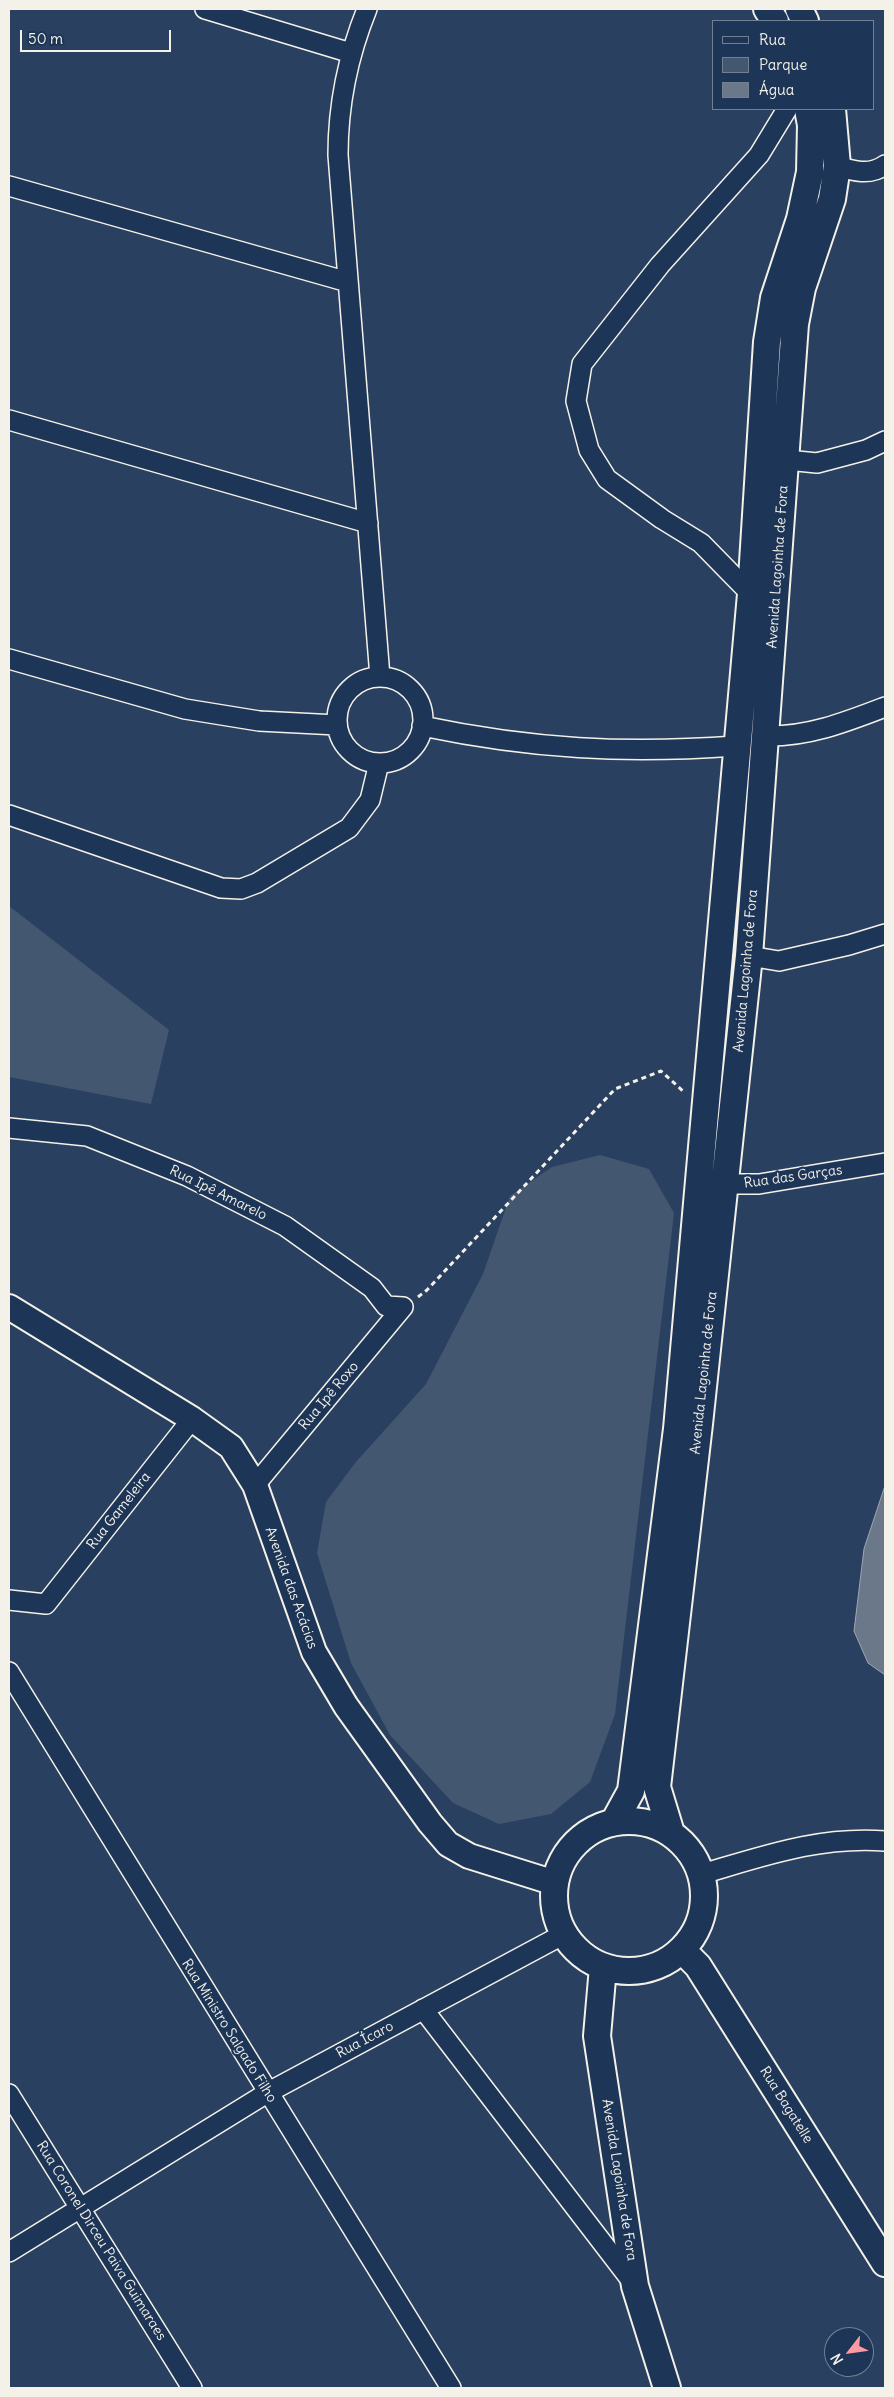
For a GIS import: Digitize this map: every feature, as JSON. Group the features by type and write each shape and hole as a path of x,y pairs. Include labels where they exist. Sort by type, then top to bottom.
{"main road":[{"path":"767,9 774,20"},
{"name":"Avenida Lagoinha de Fora","path":"672,1833 657,1787 712,1183 706,1112 736,746 751,594 767,342 774,298 800,219 810,172 811,125 808,110"},
{"name":"Avenida Lagoinha de Fora","path":"614,1822 631,1791 677,1429 712,1183 749,956 795,324 802,288 832,199 837,166 832,110"},
{"path":"634,1820 654,1824 672,1833 690,1851 702,1874 705,1894 703,1915 695,1934 682,1950 665,1963 645,1970 624,1972 602,1967 580,1954 564,1934 555,1909 555,1883 562,1862 575,1843 592,1830 614,1822 634,1820"},
{"name":"Rua Bagatelle","path":"682,1950 698,1966 885,2263"},
{"name":"Avenida Lagoinha de Fora","path":"602,1967 597,2036 635,2286 667,2388"}],"street":[{"path":"205,9 351,52"},
{"path":"367,9 351,52 345,78 338,129 348,282 380,677"},
{"path":"751,594 701,543 662,519 607,479 589,450 576,401 582,364 660,265 759,155 786,110"},
{"path":"837,166 858,173 880,169 885,165"},
{"path":"9,186 348,282"},
{"path":"9,420 368,523"},
{"path":"786,460 817,463 866,450 885,441"},
{"path":"9,659 156,702 200,712 259,721 337,724"},
{"path":"380,677 400,682 412,692 420,706 422,726 415,746 408,753 400,759 379,763 359,758 351,752 344,744 337,724 340,704 352,687 360,682 380,677"},
{"path":"766,736 790,737 838,725 885,707"},
{"path":"422,726 480,738 572,749 627,751 736,746"},
{"path":"9,815 221,888 241,889 257,883 339,836 348,828 370,800 379,763"},
{"path":"749,956 779,961 849,945 885,934"},
{"name":"Rua Ipê Amarelo","path":"9,1128 87,1136 187,1176 285,1226 372,1288 386,1306 403,1307"},
{"name":"Rua das Garças","path":"712,1183 759,1184 885,1163"},
{"name":"Rua Ipê Roxo","path":"255,1485 403,1307"},
{"name":"Avenida das Acácias","path":"9,1308 192,1419 231,1447 255,1485 314,1652 346,1706 430,1823 448,1844 469,1856 555,1883"},
{"name":"Rua Gameleira","path":"9,1600 46,1604 192,1419"},
{"name":"Rua Ministro Salgado Filho","path":"9,1672 450,2388"},
{"path":"702,1874 810,1844 856,1839 885,1841"},
{"name":"Rua Ícaro","path":"9,2252 267,2093 519,1960 564,1934"},
{"path":"423,2009 635,2286"},
{"name":"Rua Coronel Dirceu Paiva Guimaraes","path":"9,2094 192,2388"}],"path":[{"path":"403,1307 427,1290 615,1089 661,1071 706,1112"}],"green space":[{"path":"9,906 169,1030 151,1104 9,1077"},
{"path":"600,1155 649,1169 674,1213 615,1714 590,1782 551,1814 499,1824 453,1803 390,1735 351,1663 317,1553 326,1502 356,1462 426,1384 483,1274 510,1196 552,1167"}],"water":[{"path":"885,1486 885,1675 868,1663 854,1631 864,1549"}]}
